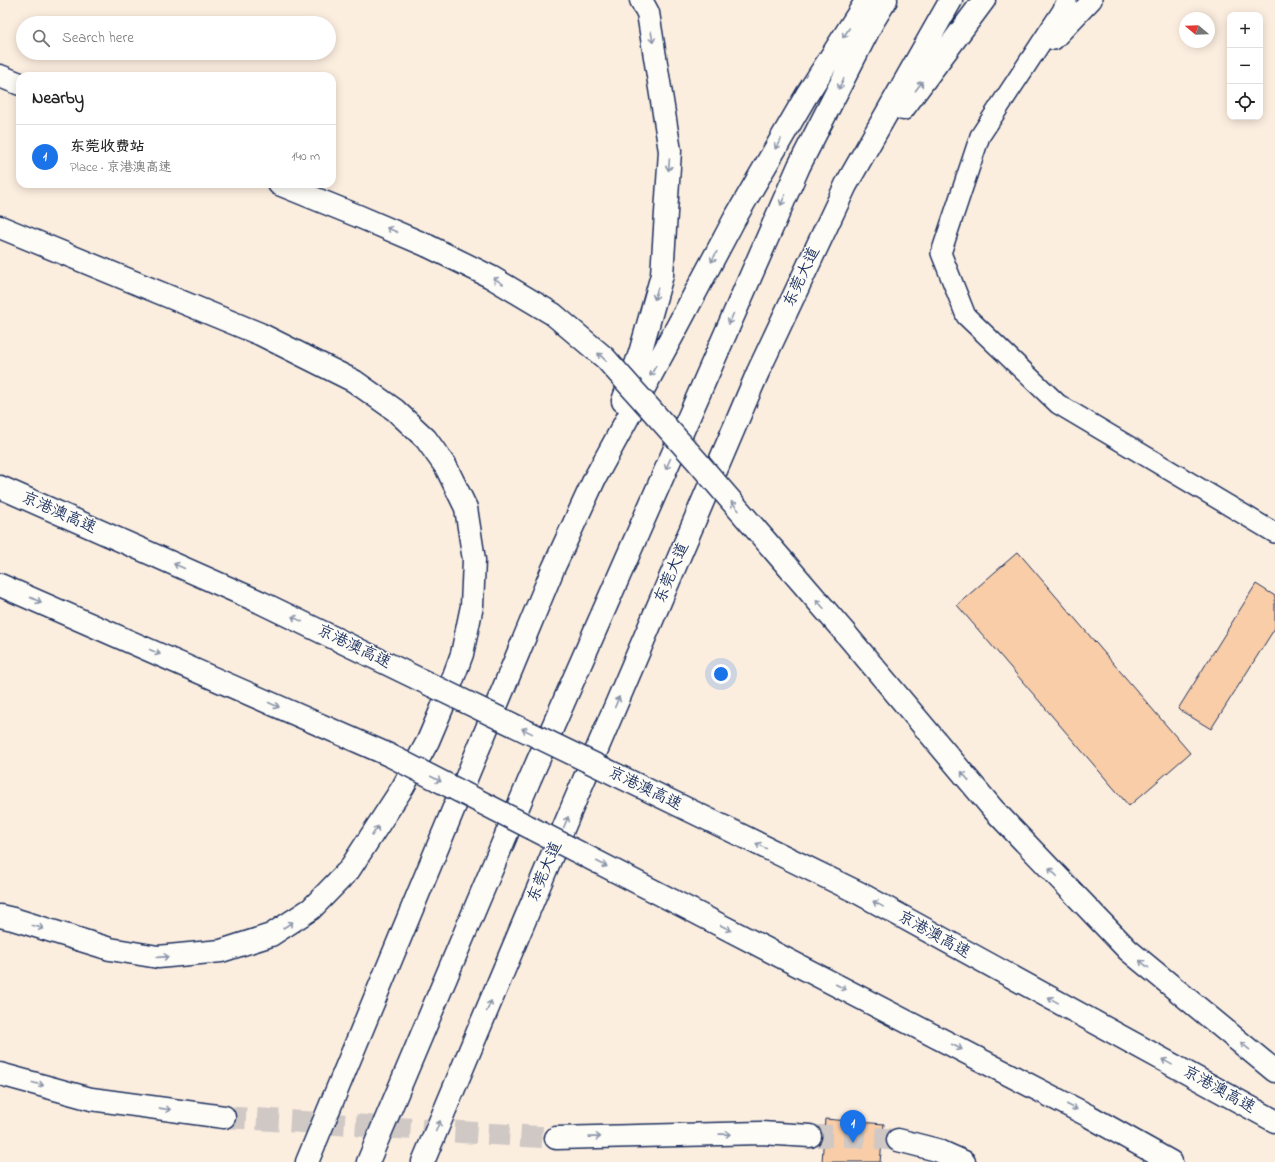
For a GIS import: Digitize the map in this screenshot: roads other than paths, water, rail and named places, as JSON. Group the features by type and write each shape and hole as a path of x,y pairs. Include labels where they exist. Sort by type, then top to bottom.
{"highway":[{"path":"595,478 640,353 662,275 670,151 648,13 641,0"},
{"path":"307,1162 553,569 595,478 734,220 806,96 868,0"},
{"path":"368,1162 529,781 799,166 872,23 886,0"},
{"name":"东莞大道","path":"423,1162 758,372 846,185 951,0"},
{"path":"846,185 984,0"},
{"path":"0,76 16,82"},
{"path":"289,188 428,246 491,277 553,314 605,358 696,460 846,634 993,809 1128,950 1275,1071"},
{"path":"0,227 260,334 354,381 395,410 426,440 446,467 466,508 474,560 472,606 462,654 428,741 403,787 349,870 311,910 271,935 221,951 158,957 110,949 0,916"},
{"name":"京港澳高速","path":"0,487 260,602 859,893 1275,1121"},
{"path":"0,585 389,755 1089,1116 1171,1162"},
{"path":"0,1074 91,1099 224,1117"},
{"path":"556,1138 761,1133 810,1136"},
{"path":"898,1140 937,1150 964,1162"}],"street":[{"path":"1067,0 1062,11 980,136 941,253 966,316 1058,404 1275,533"},
{"path":"1018,78 1092,0"}],"tunnel":[{"path":"224,1117 556,1138"},
{"path":"810,1136 850,1136 898,1140"}],"place":[{"name":"东莞收费站","path":"853,1143"}]}
